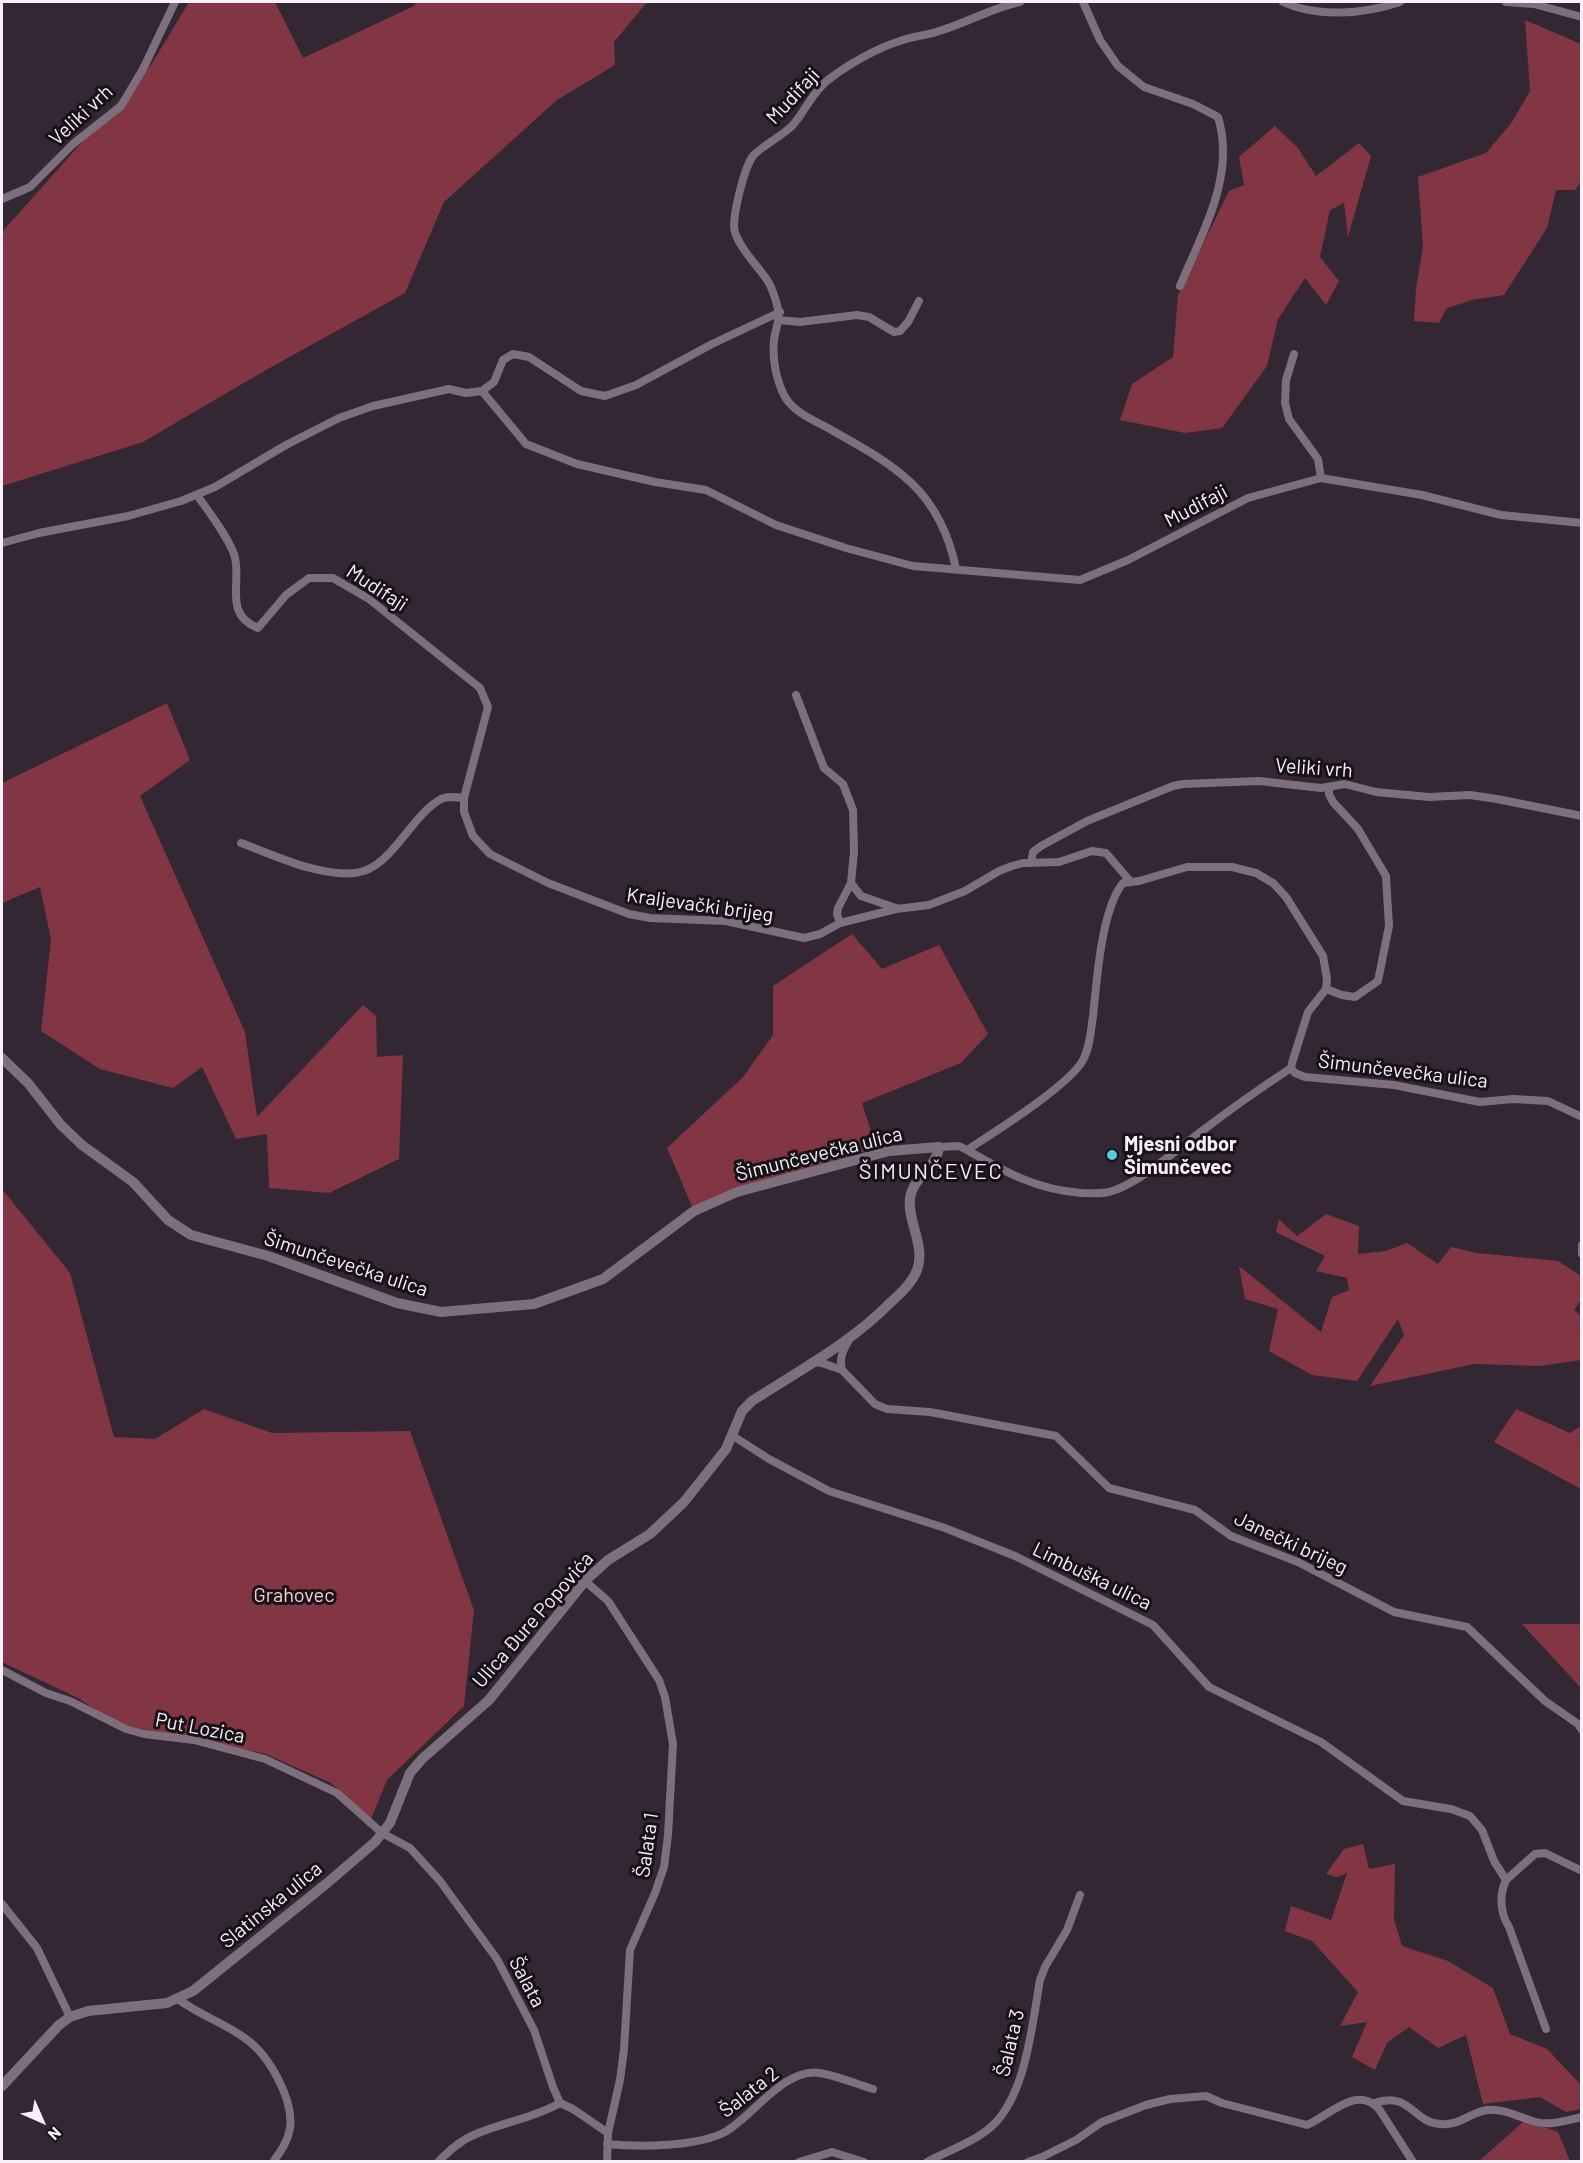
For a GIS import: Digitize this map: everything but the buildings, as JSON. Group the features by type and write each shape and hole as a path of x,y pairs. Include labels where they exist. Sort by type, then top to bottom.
{"street":[{"name":"Veliki vrh","path":"2,199 30,187 73,144 121,106 143,69 175,2"},
{"name":"Mudifaji","path":"956,569 953,553 939,517 918,488 890,463 803,415 785,398 775,371 774,340 779,316 770,284 740,242 734,227 742,182 753,155 794,124 808,102 827,81 859,60 899,40 939,32 988,10 1020,2"},
{"path":"1083,2 1100,40 1118,66 1144,87 1193,104 1218,117 1223,135 1216,202 1203,237 1180,286"},
{"path":"1283,2 1316,11 1365,11 1400,2"},
{"path":"1506,2 1534,4 1581,17"},
{"path":"2,543 39,533 128,516 197,495 215,488 286,445 339,418 356,412 429,392 449,389 466,393 482,391 494,382 503,360 513,354 529,357 581,391 605,396 636,385 712,344 779,316 800,322 857,315 869,317 894,332 900,331 908,322 919,302"},
{"path":"1294,354 1286,380 1285,403 1288,419 1318,459 1321,478 1422,495 1501,515 1581,523"},
{"name":"Mudifaji","path":"482,391 526,444 577,464 656,482 706,490 776,525 846,548 913,566 1080,580 1128,560 1248,498 1321,478"},
{"name":"Mudifaji","path":"197,495 223,532 235,556 235,597 240,615 250,625 258,628 286,595 309,578 333,578 369,599 480,688 488,706 464,798"},
{"path":"796,695 824,768 843,783 853,810 854,852 850,883 838,908 840,923"},
{"name":"Veliki vrh","path":"1030,863 1033,852 1041,846 1087,821 1173,786 1216,782 1259,781 1321,788 1345,784 1376,792 1418,796 1470,795 1521,802 1581,816"},
{"path":"967,1150 1010,1122 1056,1087 1083,1061 1091,1029 1107,922 1116,892 1123,883 1187,867 1232,867 1256,873 1286,897 1323,956 1327,979 1326,989 1355,997 1378,981 1389,926 1386,876 1358,829 1333,802 1329,795 1329,788"},
{"path":"240,843 320,870 340,874 358,873 371,870 440,800 448,797 464,798"},
{"name":"Kraljevački brijeg","path":"464,798 464,812 473,836 490,854 548,883 629,914 650,918 726,921 804,938 820,934 840,923 896,909 929,905 965,891 999,871 1023,863 1059,862 1092,851 1106,853 1131,882"},
{"name":"Kraljevački brijeg","path":"850,883 861,896 896,909"},
{"name":"Šimunčevečka ulica","path":"2,1058 28,1083 61,1125 82,1145 133,1182 168,1220 191,1235 268,1256 397,1303 441,1312 534,1304 603,1279 694,1211 737,1192 889,1151 959,1146 1029,1183 1075,1192 1097,1194 1110,1192 1129,1183 1162,1161 1228,1111 1291,1068 1308,1012 1326,989"},
{"name":"Šimunčevečka ulica","path":"1291,1068 1295,1073 1305,1077 1394,1085 1480,1101 1513,1099 1548,1101 1581,1118"},
{"name":"Ulica Đure Popovića","path":"382,1833 390,1823 410,1773 422,1759 489,1700 585,1581 608,1560 650,1534 684,1502 726,1449 742,1411 752,1401 849,1340 908,1286 917,1270 920,1251 910,1211 910,1198 919,1178 935,1159 939,1147"},
{"path":"1581,1245 1581,1254"},
{"path":"812,1362 842,1370 842,1353 849,1340"},
{"name":"Janečki brijeg","path":"842,1370 874,1404 886,1408 930,1412 1056,1436 1109,1488 1196,1510 1231,1536 1298,1562 1394,1612 1467,1627 1545,1701 1578,1724 1581,1730"},
{"name":"Limbuška ulica","path":"733,1436 769,1459 829,1491 945,1528 1015,1556 1153,1625 1209,1688 1321,1742 1403,1801 1451,1809 1470,1816 1482,1830 1494,1861 1506,1880"},
{"name":"Šalata 1","path":"585,1581 608,1601 658,1680 665,1697 673,1744 664,1867 656,1893 630,1950 624,2049 620,2080 608,2133"},
{"name":"Put Lozica","path":"2,1670 46,1693 70,1701 126,1729 144,1734 194,1740 265,1759 326,1786 382,1833"},
{"name":"Slatinska ulica","path":"2,2086 59,2025 70,2017 88,2011 159,2004 178,1999 208,1980 326,1884 382,1833"},
{"name":"Šalata","path":"382,1833 410,1848 441,1881 497,1959 534,2030 560,2103"},
{"path":"1546,2029 1509,1927 1503,1917 1503,1888 1506,1880 1535,1854 1545,1853 1581,1871"},
{"name":"Šalata 3","path":"927,2162 974,2139 991,2127 1006,2111 1015,2094 1040,1980 1067,1930 1080,1895"},
{"path":"2,1904 37,1948 70,2017"},
{"path":"178,1999 194,2011 248,2040 267,2060 283,2091 290,2118 286,2140 273,2162"},
{"name":"Šalata 2","path":"607,2144 624,2146 690,2142 716,2136 736,2124 781,2086 794,2078 807,2074 821,2073 873,2089"},
{"path":"1028,2162 1076,2140 1102,2122 1146,2105 1170,2099 1206,2096 1222,2103 1306,2124 1349,2102 1360,2100 1374,2103 1393,2099 1409,2106 1426,2120 1441,2125 1467,2120 1478,2113 1492,2110 1546,2124 1581,2117"},
{"path":"438,2162 451,2149 475,2134 560,2103 573,2109 608,2133 607,2162"},
{"path":"1374,2103 1413,2162"},
{"path":"799,2162 832,2152 864,2162"}],"green space":[{"path":"189,2 275,2 303,58 414,6 416,2 647,2 614,42 615,65 557,100 444,202 405,293 143,442 2,486 2,232 151,65"},
{"path":"1525,20 1581,44 1581,182 1575,190 1556,190 1547,228 1504,295 1472,300 1447,308 1439,323 1414,321 1416,289 1423,247 1418,177 1486,153 1512,122 1530,91"},
{"path":"1275,126 1298,148 1316,176 1359,143 1371,156 1348,237 1344,203 1330,210 1320,257 1339,281 1326,305 1305,278 1278,319 1267,366 1222,428 1185,433 1120,420 1132,384 1173,357 1178,295 1229,191 1244,185 1239,157"},
{"path":"167,703 190,760 140,796 245,1032 257,1117 363,1005 376,1016 377,1057 403,1055 399,1159 329,1193 269,1188 267,1134 236,1139 202,1067 173,1088 100,1069 41,1031 51,939 40,887 2,903 2,783"},
{"path":"852,934 882,969 939,945 988,1034 961,1063 862,1103 876,1147 694,1211 667,1148 743,1077 773,1035 773,986"},
{"name":"Grahovec","path":"2,1189 70,1273 114,1437 155,1439 204,1409 272,1433 410,1431 474,1610 464,1706 387,1780 371,1819 331,1783 266,1754 112,1721 78,1698 2,1662"},
{"path":"1326,1214 1359,1226 1358,1254 1386,1251 1407,1243 1438,1264 1451,1247 1477,1253 1558,1261 1581,1276 1581,1300 1574,1310 1581,1316 1581,1360 1539,1366 1474,1364 1370,1386 1404,1335 1398,1319 1357,1381 1312,1375 1269,1351 1278,1309 1245,1299 1239,1266 1321,1332 1332,1297 1349,1290 1347,1278 1316,1271 1325,1256 1276,1232 1279,1219 1297,1236"},
{"path":"1516,1409 1570,1433 1581,1426 1581,1489 1494,1442"},
{"path":"1522,1624 1581,1624 1581,1688"},
{"path":"1363,1844 1369,1869 1395,1864 1394,1919 1402,1946 1448,1961 1493,1988 1510,2034 1547,2049 1581,2085 1581,2109 1566,2112 1540,2097 1483,2104 1466,2035 1438,2048 1409,2027 1387,2043 1375,2070 1352,2057 1367,2022 1340,2026 1358,1992 1312,1941 1285,1931 1291,1906 1331,1920 1347,1873 1337,1877 1326,1874 1344,1849"},
{"path":"1525,2120 1558,2132 1570,2161 1478,2162"}],"place":[{"name":"Mjesni odbor Šimunčevec","path":"1112,1155"}],"district":[{"name":"ŠIMUNČEVEC","path":"931,1172"}]}
